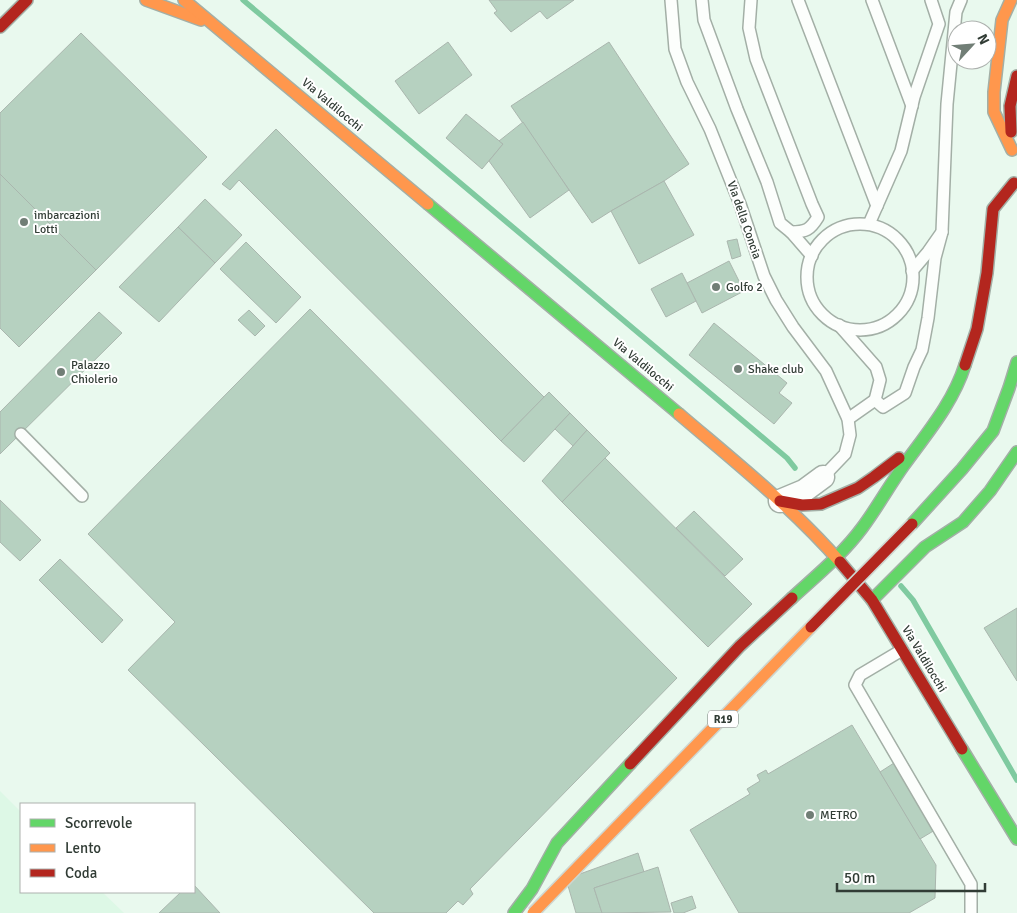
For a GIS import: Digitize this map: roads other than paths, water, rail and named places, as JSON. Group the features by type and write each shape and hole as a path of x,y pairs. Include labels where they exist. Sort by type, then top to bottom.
{"main road":[{"path":"0,27 27,0"},
{"path":"146,0 216,26"},
{"name":"Via Valdilocchi","path":"184,0 662,399 780,501 810,530 872,600 975,770 996,784"},
{"path":"194,0 216,26"},
{"path":"1011,0 1002,20 994,92 994,112 1012,154 1010,106 1017,76"},
{"path":"514,913 532,889 557,843 740,646 836,558 860,529 940,417 956,388 978,329 993,209 1014,178 1017,198"},
{"name":"R19","path":"534,913 912,524 962,469 993,431 1017,362"},
{"path":"780,501 799,505 816,505 852,492 878,475 925,437"},
{"path":"872,600 925,547 963,522 990,491 1017,452"},
{"path":"975,770 1017,839"}],"street":[{"path":"780,501 804,491 823,477"}],"lane":[{"name":"Via della Concia","path":"671,0 674,49 687,82 710,129 740,204 764,276 793,327 826,371 848,419 850,435 845,454 823,477"},
{"path":"702,0 704,20 767,182 780,223 791,232 812,256"},
{"path":"751,0 748,28 756,59 812,204 818,217 830,234"},
{"path":"798,0 877,206"},
{"path":"872,0 912,106"},
{"path":"869,224 901,151 912,106 939,24 931,0"},
{"path":"875,400 883,407 905,392 922,350 935,258 942,232 946,104 956,12 961,0"},
{"path":"791,232 803,232 812,226 818,217"},
{"path":"852,224 869,224 886,231 900,242 909,258 913,276 910,294 902,309 889,322 872,328 855,330 839,325 824,316 814,303 808,287 808,270 812,256 822,240 836,230 852,224"},
{"path":"912,271 942,232"},
{"path":"839,325 876,367 880,380 875,400 848,419"},
{"path":"21,434 82,496"},
{"path":"902,650 860,675 856,685 971,884 972,913"}],"waterway":[{"path":"243,0 787,458 795,468"},
{"path":"901,586 913,600 1017,780"}],"place":[{"name":"imbarcazioni Lotti","path":"24,222"},
{"name":"Golfo 2","path":"716,287"},
{"name":"Shake club","path":"738,369"},
{"name":"Palazzo Chiolerio","path":"61,372"},
{"name":"METRO","path":"810,815"}]}
